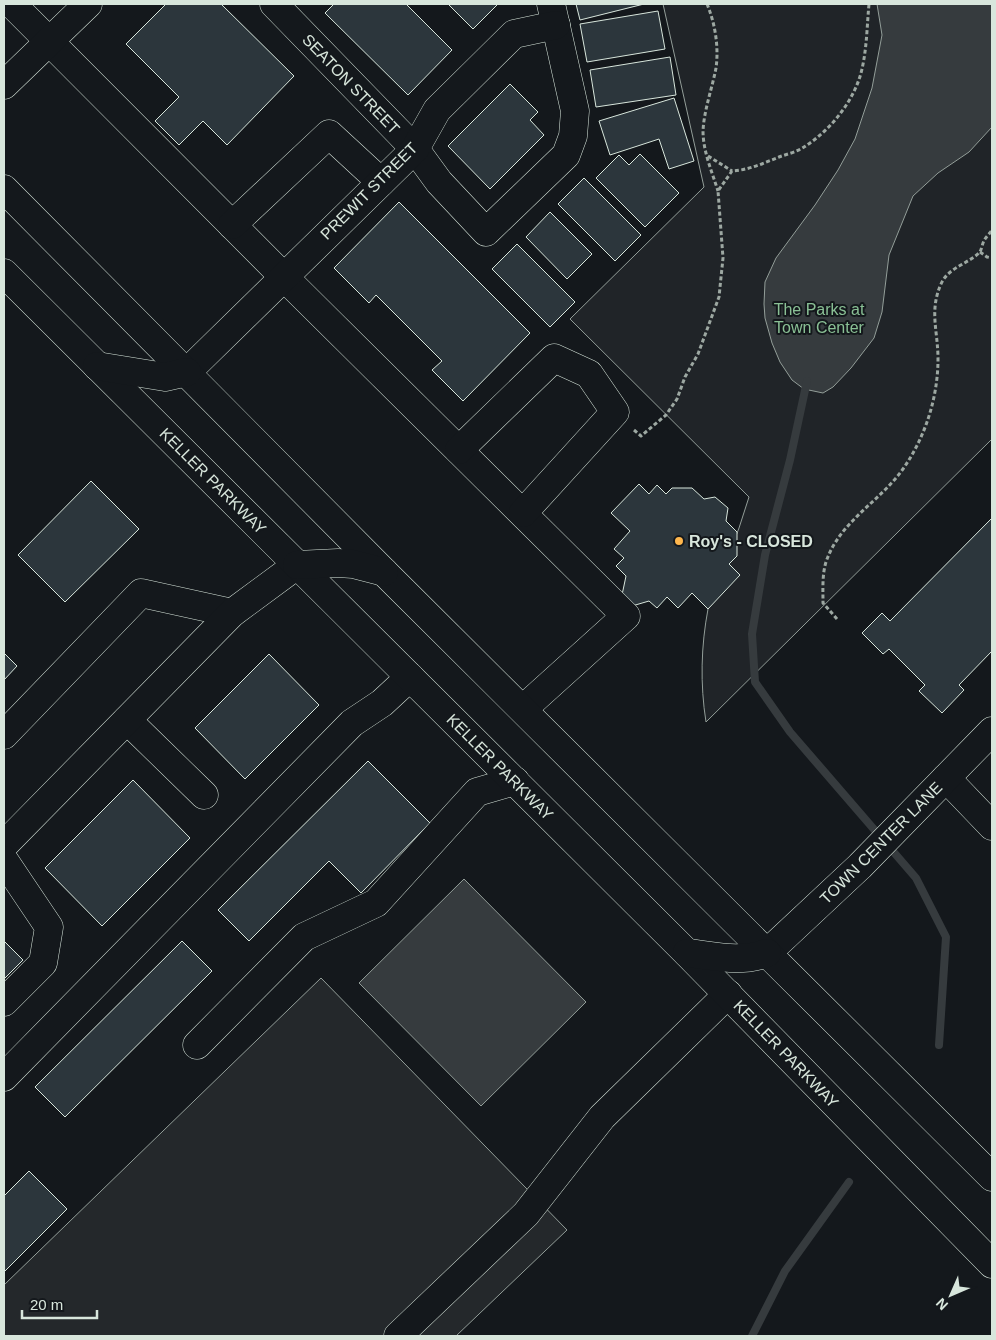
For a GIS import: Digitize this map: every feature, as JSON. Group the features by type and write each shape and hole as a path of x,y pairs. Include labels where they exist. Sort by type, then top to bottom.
{"main road":[{"path":"12,4 626,616 523,709"},
{"path":"4,85 88,4"},
{"name":"SEATON STREET","path":"274,4 415,149 439,182 486,232 566,155 573,136 575,111 553,15"},
{"name":"PREWIT STREET","path":"187,372 415,149 437,110 514,34 553,15"},
{"path":"232,225 329,134 381,182"},
{"path":"4,189 384,572 992,1177"},
{"name":"KELLER PARKWAY","path":"4,273 728,994 992,1264"},
{"path":"459,450 554,358 589,374 615,412 523,513"},
{"path":"97,366 165,377 187,372"},
{"path":"4,845 232,613 297,565 353,564 384,572"},
{"path":"4,735 141,593 232,613"},
{"path":"4,1077 352,723 382,703 410,677"},
{"path":"127,720 204,796"},
{"name":"TOWN CENTER LANE","path":"767,953 860,866 992,732"},
{"path":"946,778 992,826"},
{"path":"197,1045 304,937 376,903 477,792 515,781"},
{"path":"4,860 49,927 44,962 4,1002"},
{"path":"686,953 740,959 754,958 767,953"},
{"path":"398,1336 526,1214 602,1117 728,994"}],"path":[{"path":"615,412 641,436 666,415 677,399 685,377 698,354 719,297 723,258 718,191 703,132 706,108 716,66 715,33 712,16 707,4"},
{"path":"708,156 732,171 744,170 803,148 824,132 838,117 852,94 862,71 869,4"},
{"path":"718,191 732,171"},
{"path":"837,619 823,604 823,580 831,550 844,529 889,487 913,452 930,414 938,383 934,306 942,281 964,262 980,252 984,240 992,230"},
{"path":"980,252 992,258"}],"green space":[{"name":"The Parks at Town Center","path":"663,4 992,4 992,439 706,722 702,665 708,609 749,497 570,319 704,187"}],"shaded area":[{"path":"877,4 992,4 992,127 969,152 938,173 913,196 889,255 882,312 874,338 851,368 833,387 823,393 804,389 792,380 780,362 765,318 765,282 776,258 815,205 838,170 855,139 872,88 882,35"},
{"path":"464,879 586,1002 481,1106 359,983"},
{"path":"321,978 567,1230 456,1336 4,1336 4,1285"}],"building":[{"path":"166,4 221,4 294,76 227,145 203,121 179,145 155,121 179,97 126,44"},
{"path":"334,4 406,4 452,50 408,95 325,13"},
{"path":"448,4 498,4 473,29"},
{"path":"576,4 644,4 580,20"},
{"path":"658,11 665,49 587,62 580,24"},
{"path":"670,57 676,95 596,107 590,70"},
{"path":"510,84 538,112 530,120 544,135 490,189 448,146"},
{"path":"674,98 694,161 669,169 659,139 610,155 599,121"},
{"path":"640,154 679,193 645,227 596,178 619,155 629,165"},
{"path":"584,178 641,235 615,261 558,204"},
{"path":"399,202 530,333 463,401 432,370 442,361 376,295 369,303 334,268"},
{"path":"550,212 592,254 567,279 526,237"},
{"path":"517,244 575,302 550,327 492,269"},
{"path":"91,481 139,529 65,602 18,555"},
{"name":"Roy's - CLOSED","path":"639,484 649,494 657,485 666,494 672,488 692,488 704,499 715,497 728,508 726,521 737,532 737,556 729,564 740,575 708,609 692,593 678,608 667,597 657,608 649,601 632,606 622,595 626,576 616,566 624,558 614,549 630,531 611,513"},
{"path":"992,518 992,651 959,685 964,690 942,713 919,691 925,685 889,649 883,654 862,633 882,613 890,621"},
{"path":"4,653 17,666 4,680"},
{"path":"269,654 319,705 245,779 195,728"},
{"path":"368,761 430,823 361,893 329,861 249,941 218,910"},
{"path":"133,780 190,838 102,926 45,868"},
{"path":"4,941 23,960 4,979"},
{"path":"182,941 212,971 65,1117 35,1087"},
{"path":"29,1171 67,1209 4,1272 4,1196"}],"waterway":[{"path":"807,381 790,460 765,555 752,634 755,682 790,732 916,878 946,937 939,1045"},
{"path":"752,1336 785,1271 849,1182"}],"place":[{"name":"Roy's - CLOSED","path":"679,541"}]}
